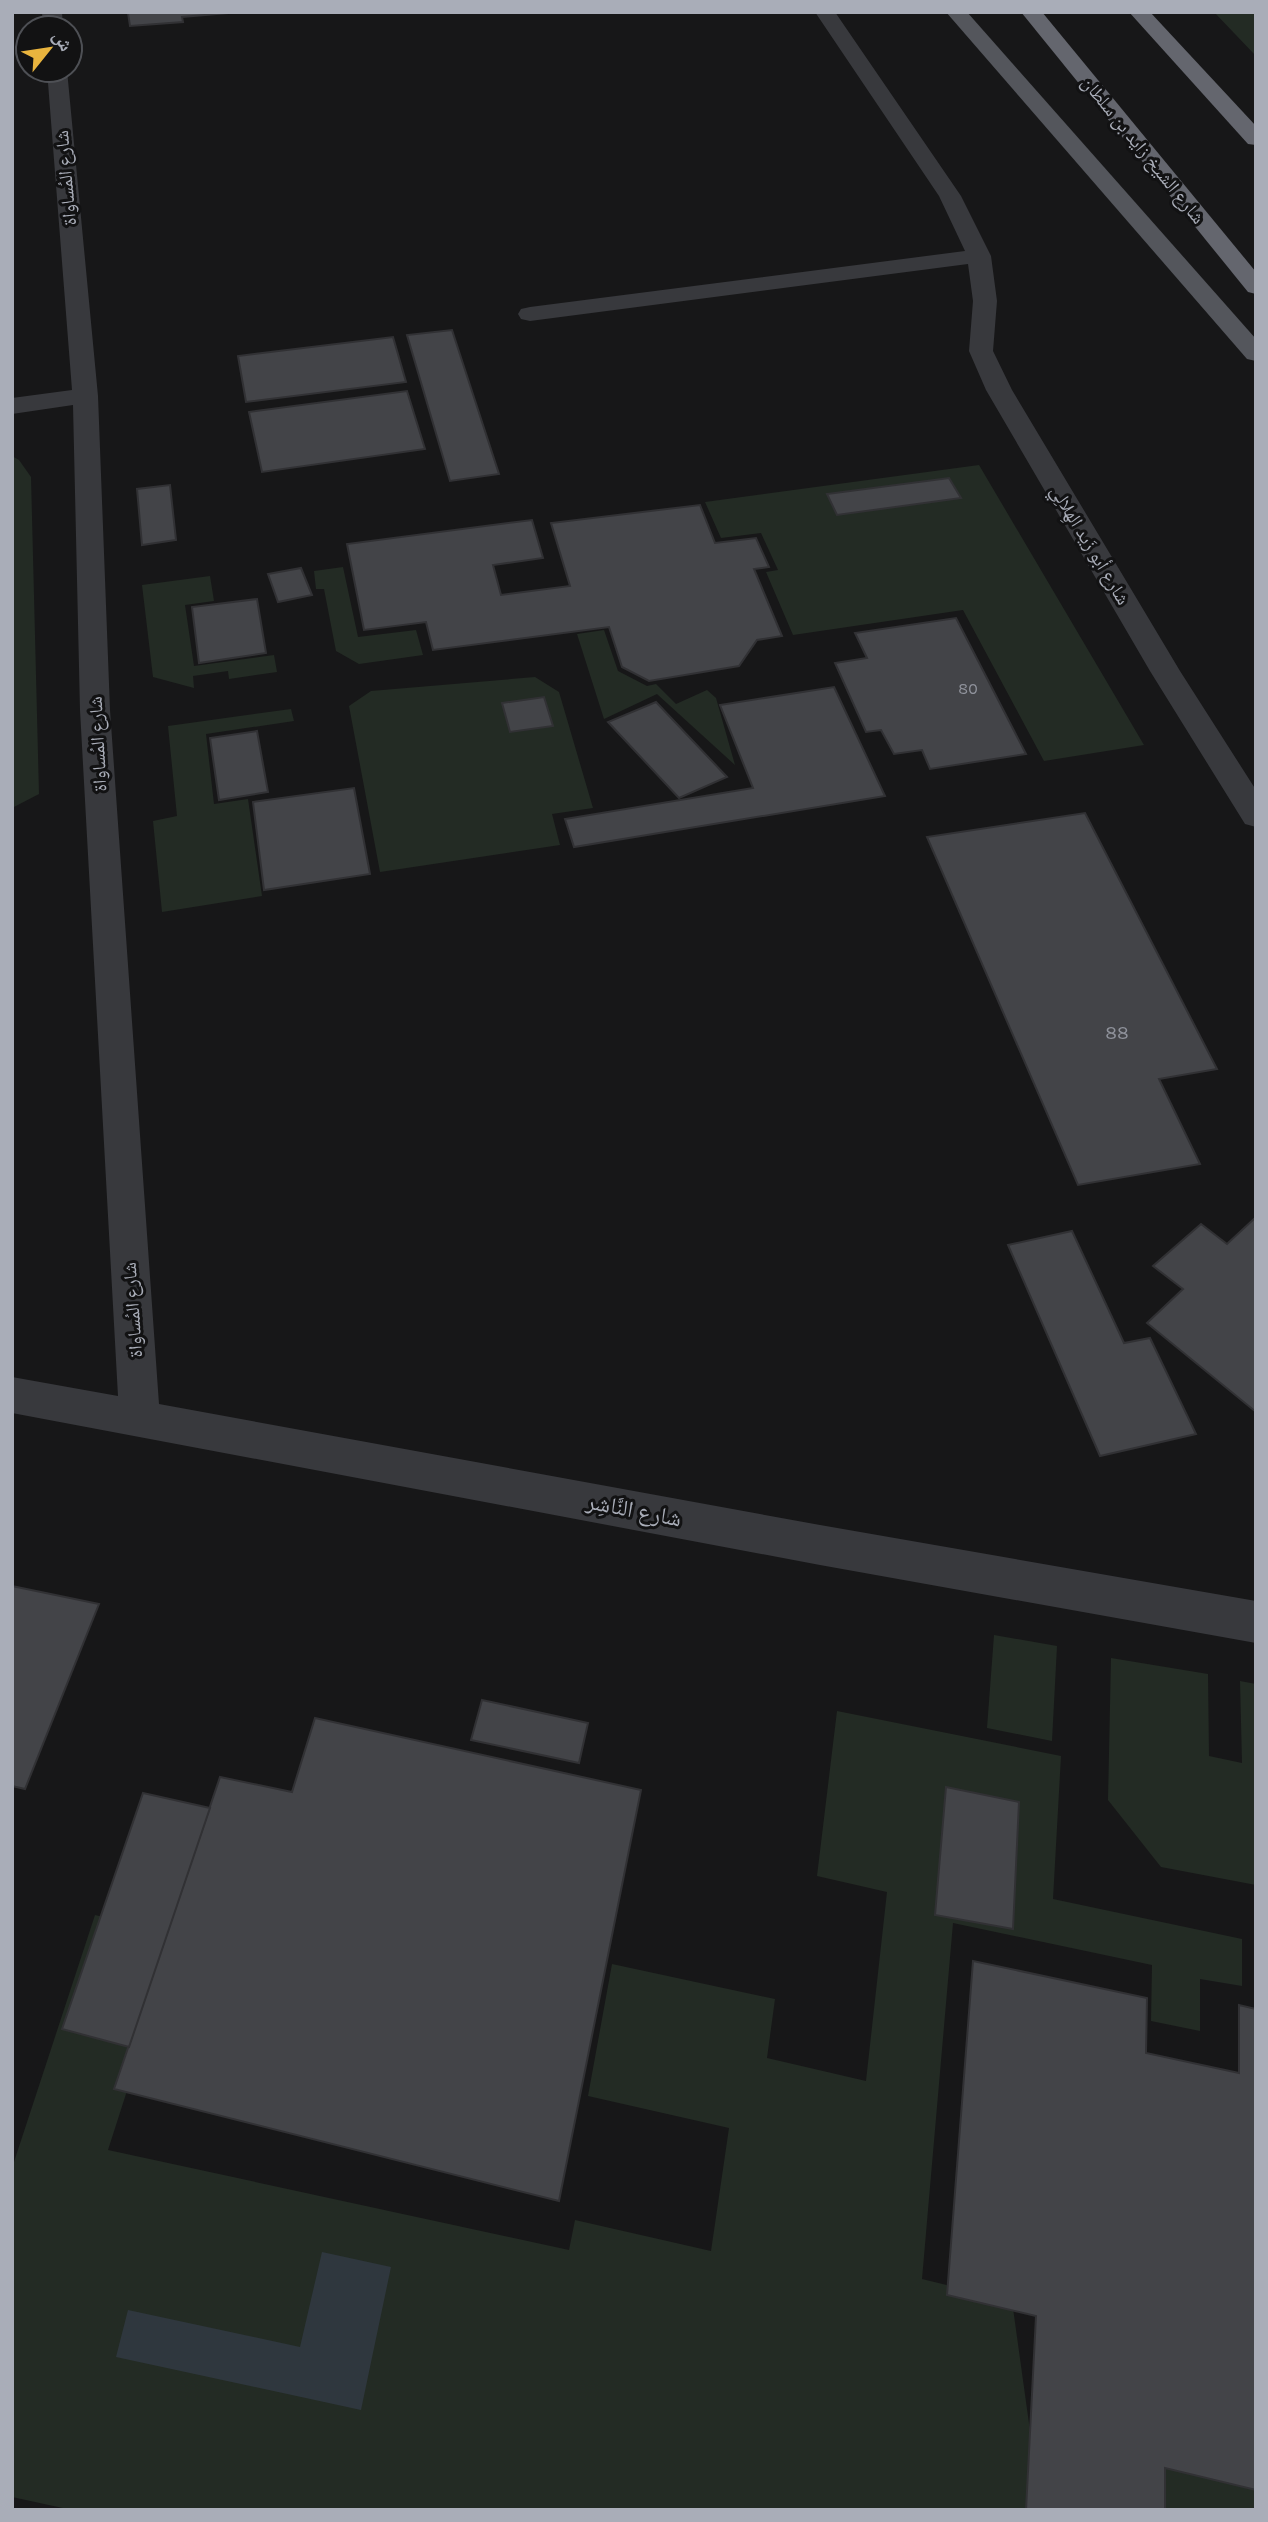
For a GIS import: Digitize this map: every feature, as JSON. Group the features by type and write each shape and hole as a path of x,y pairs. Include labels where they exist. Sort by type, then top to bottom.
{"highway":[{"name":"شارع الشيخ زايد بن سلطان","path":"1031,12 1256,287"},
{"path":"1139,12 1256,139"}],"main road":[{"path":"956,12 1256,354"}],"street":[{"name":"شارع أبو زَيد الهِلالِي","path":"825,12 950,196 979,256 985,301 981,351 999,390 1165,671 1256,817"},
{"name":"شارع المُساواة","path":"58,84 85,396 95,710 140,1418"},
{"path":"530,314 979,256"},
{"path":"12,406 85,396"},
{"name":"شارع النَّاشِر","path":"12,1395 820,1545 1256,1622"}],"shaded area":[{"path":"1214,12 1256,12 1256,56"},
{"path":"12,456 19,460 31,477 39,794 12,808"},
{"path":"979,465 1144,745 1044,761 963,610 793,635 766,572 778,570 761,533 721,538 705,502"},
{"path":"343,567 358,637 416,630 423,655 359,664 336,651 324,589 316,589 314,571"},
{"path":"210,576 214,601 185,605 194,666 274,655 277,672 229,679 228,671 193,676 194,688 153,677 142,585"},
{"path":"604,630 618,671 647,686 656,684 676,704 707,690 716,698 735,765 657,694 604,719 577,634"},
{"path":"535,677 559,692 593,808 552,814 560,845 380,872 349,706 371,691"},
{"path":"291,709 294,721 206,734 214,804 248,799 262,896 162,912 153,821 177,816 168,726"},
{"path":"994,1635 1057,1646 1052,1741 987,1728"},
{"path":"1111,1658 1208,1674 1209,1756 1242,1763 1240,1681 1256,1684 1256,1885 1161,1867 1108,1800"},
{"path":"837,1711 1061,1756 1053,1899 1242,1939 1242,1986 1200,1979 1200,2031 1151,2021 1152,1965 953,1923 922,2279 1012,2301 1041,2510 72,2510 12,2497 12,2168 95,1915 177,1935 108,2150 569,2250 575,2220 711,2251 729,2128 588,2096 612,1964 775,1999 767,2058 866,2081 887,1892 817,1876"},
{"path":"322,2252 391,2267 361,2410 116,2357 128,2310 300,2347"},
{"path":"1161,2451 1256,2474 1256,2510 1160,2510"}],"building":[{"path":"240,12 182,17 183,22 130,26 128,13"},
{"path":"452,330 499,474 450,481 407,335"},
{"path":"393,337 406,382 246,402 238,356"},
{"path":"407,391 425,449 262,472 249,412"},
{"path":"949,478 961,498 837,515 827,494"},
{"path":"170,485 176,540 142,545 137,489"},
{"path":"700,505 715,543 756,538 769,567 754,569 782,636 757,640 739,666 649,681 622,667 609,627 433,650 426,622 364,630 347,544 532,520 543,558 493,565 501,595 570,586 551,523"},
{"path":"301,568 312,595 278,602 268,574"},
{"path":"257,599 266,653 199,663 192,607"},
{"path":"956,618 1026,754 930,769 922,750 894,754 881,730 866,732 835,663 867,658 855,633"},
{"path":"834,687 885,796 574,847 565,819 753,788 720,705"},
{"path":"544,697 553,726 510,732 502,703"},
{"path":"656,702 727,777 679,798 608,722"},
{"path":"257,731 268,792 219,800 210,738"},
{"path":"354,788 370,874 264,890 253,802"},
{"path":"1085,813 1217,1069 1159,1079 1200,1164 1078,1185 927,837"},
{"path":"1256,1217 1256,1412 1147,1323 1183,1289 1153,1266 1201,1224 1227,1244"},
{"path":"1072,1231 1124,1343 1150,1338 1196,1434 1100,1456 1008,1245"},
{"path":"12,1586 99,1604 25,1789 12,1786"},
{"path":"482,1700 588,1723 579,1763 471,1740"},
{"path":"315,1718 641,1790 559,2201 114,2089 220,1777 292,1792"},
{"path":"946,1787 1019,1802 1013,1929 935,1915"},
{"path":"143,1793 210,1808 129,2047 62,2029"},
{"path":"973,1961 1147,1998 1146,2053 1239,2073 1239,2005 1256,2009 1256,2490 1165,2468 1165,2510 1026,2510 1036,2316 947,2295"}]}
